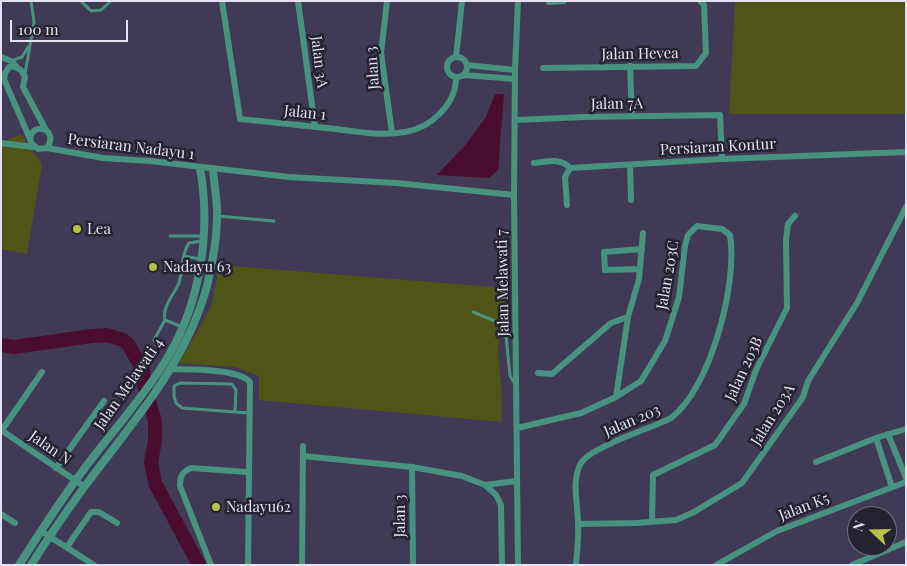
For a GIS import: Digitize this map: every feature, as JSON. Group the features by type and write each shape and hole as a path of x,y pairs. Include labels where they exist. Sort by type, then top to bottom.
{"street":[{"name":"Jalan 1","path":"222,1 240,119 366,133 406,132 420,128 437,116 450,101 460,76"},
{"name":"Jalan 3A","path":"298,1 315,127"},
{"name":"Jalan 3","path":"387,1 381,52 392,133"},
{"path":"456,57 462,1"},
{"name":"Jalan Melawati 7","path":"518,1 515,70 514,195 518,565"},
{"path":"549,2 564,1"},
{"name":"Jalan Hevea","path":"543,68 696,66 706,53 704,5 700,1"},
{"path":"1,57 10,61 25,74 23,87 50,135 50,142 47,148 38,149 1,143"},
{"path":"456,57 464,60 467,66 466,73 460,76"},
{"path":"456,57 451,60 447,68 451,75 515,79"},
{"path":"467,66 515,70"},
{"path":"630,66 632,116"},
{"path":"4,80 8,67 18,68"},
{"path":"1,71 33,147"},
{"path":"10,91 18,91 23,87"},
{"name":"Jalan 7A","path":"515,120 720,115 722,158"},
{"path":"30,139 37,129 46,130"},
{"name":"Persiaran Nadayu 1","path":"47,148 103,158 150,161 289,177 396,183 514,195"},
{"name":"Persiaran Kontur","path":"534,163 560,161 570,168 722,158 906,152"},
{"path":"630,164 631,200"},
{"name":"Jalan Melawati 4","path":"19,565 75,481 168,356 183,327 192,303 201,259 204,192 200,168"},
{"path":"567,205 565,177 570,168"},
{"name":"Jalan Melawati 4","path":"31,565 85,487 139,417 171,369 191,332 207,286 212,259 217,216 213,169"},
{"name":"Jalan 203A","path":"578,524 676,520 694,512 742,483 803,398 808,381 857,303 906,206"},
{"name":"Jalan 203B","path":"652,522 653,475 715,445 744,404 756,370 787,308 786,240 788,224 795,216"},
{"name":"Jalan 203C","path":"517,428 581,414 616,398 641,381 665,341 680,297 684,246 688,235 697,226 708,227"},
{"name":"Jalan 203","path":"576,565 578,524 577,472 585,457 600,448 671,418 687,401 704,372 720,331 732,260 730,235 722,229 708,227"},
{"path":"616,398 628,316 639,279 642,233"},
{"path":"639,269 605,270 604,252 642,249"},
{"path":"538,373 552,374 611,323 628,316"},
{"path":"171,369 220,372 246,378 250,382 247,472 248,565"},
{"path":"2,430 42,372"},
{"path":"56,468 104,401"},
{"path":"816,462 906,428"},
{"name":"Jalan N","path":"2,430 85,487"},
{"path":"888,434 906,480"},
{"path":"876,438 892,487"},
{"path":"302,565 303,446"},
{"path":"303,456 412,467 462,476 485,485 496,495 501,505 502,565"},
{"name":"Jalan 3","path":"412,467 413,565"},
{"path":"211,565 180,486 180,478 184,471 191,468 247,472"},
{"name":"Jalan K5","path":"716,565 778,531 906,480"},
{"path":"485,485 516,481"},
{"path":"67,547 91,512 99,512 117,523"},
{"path":"1,514 14,523"},
{"path":"41,531 67,547 86,563 94,565"},
{"path":"852,565 906,542"}],"lane":[{"path":"25,74 34,22 31,1"},
{"path":"80,1 90,11 101,10 112,1"},
{"path":"10,61 24,55 32,38"},
{"path":"217,216 274,221"},
{"path":"170,236 203,239"},
{"path":"154,340 165,320 164,313 180,281 186,248 189,243 203,239"},
{"path":"184,256 201,259"},
{"path":"474,312 505,325 510,376 517,387"},
{"path":"165,320 183,327"},
{"path":"235,411 236,390 232,384 180,383 174,386 176,403 182,408 249,413"}],"green space":[{"path":"735,1 906,1 906,114 729,114"},
{"path":"21,134 42,164 27,254 1,249 1,143"},
{"path":"220,265 505,288 498,349 502,422 259,400 259,376 235,367 179,363 211,307"}],"shaded area":[{"path":"495,94 504,94 498,170 489,178 437,175 466,144 486,117"}],"waterway":[{"path":"1,345 14,347 107,335 123,340 128,344 143,370 144,385 155,421 155,441 151,462 155,483 199,565"}],"place":[{"name":"Lea","path":"77,229"},
{"name":"Nadayu 63","path":"153,267"},
{"name":"Nadayu62","path":"216,507"}]}
